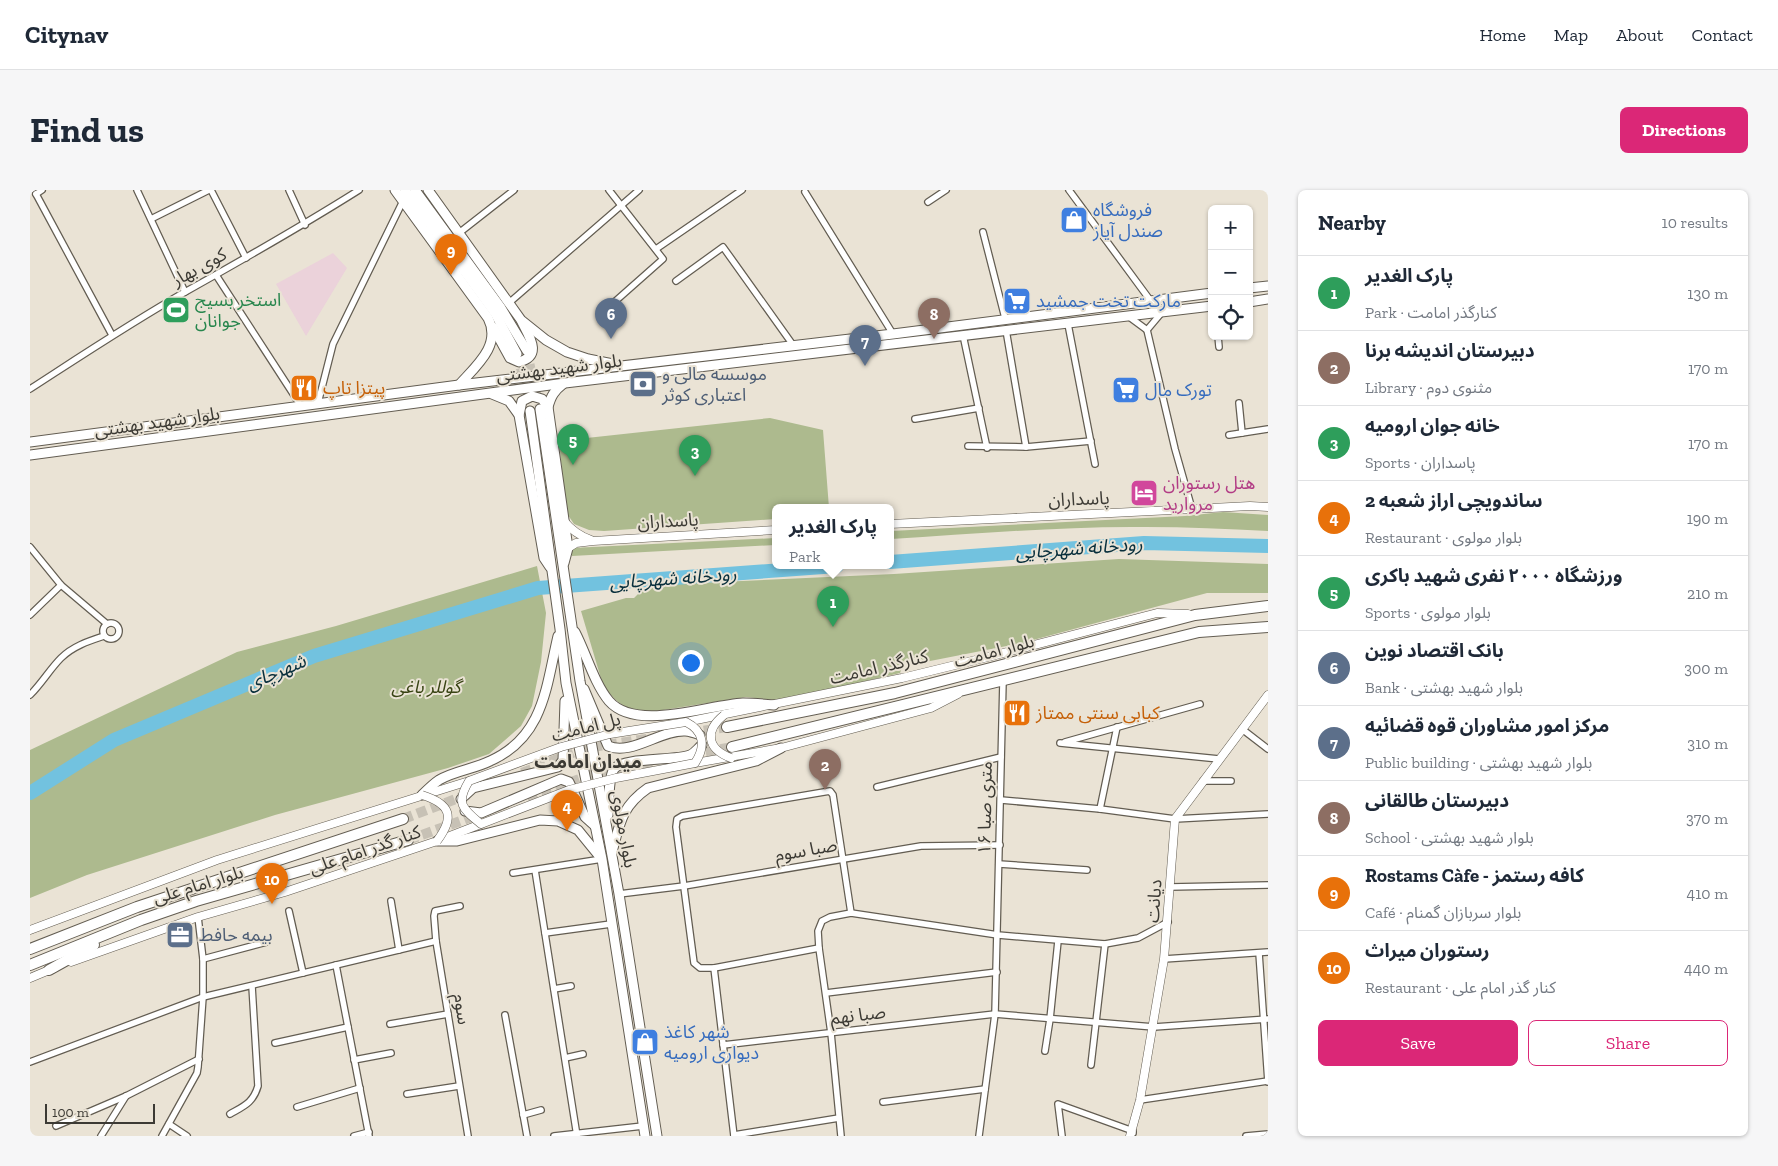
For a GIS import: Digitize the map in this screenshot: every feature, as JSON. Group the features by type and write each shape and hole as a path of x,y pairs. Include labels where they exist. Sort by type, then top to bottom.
{"highway":[{"name":"بلوار امامت","path":"727,727 895,693 1195,615 1268,606"},
{"name":"بلوار امامت","path":"732,752 1199,632 1265,628"},
{"name":"بلوار امام علی","path":"30,949 137,907 403,819"},
{"name":"بلوار امام علی","path":"30,965 140,920 196,901 408,840"},
{"path":"49,970 140,920"}],"main road":[{"path":"395,190 488,318 510,358 519,362 529,358 532,346 521,320 510,302 428,190"},
{"path":"405,190 495,313 517,354"},
{"path":"415,190 502,308 526,352"},
{"path":"1253,288 1268,286"},
{"name":"بلوار شهید بهشتی","path":"30,442 459,385 893,334 1208,293"},
{"path":"1253,302 1268,300"},
{"name":"بلوار شهید بهشتی","path":"30,455 565,383 1208,306"},
{"path":"521,320 546,340 567,352 588,359 623,366"},
{"path":"459,385 489,350 493,327"},
{"path":"912,331 915,341"},
{"path":"515,378 519,415 544,558 552,570"},
{"path":"544,408 556,389 565,383"},
{"path":"492,394 509,401 519,415"},
{"path":"519,415 522,401 532,396 542,398 568,548 563,569"},
{"name":"بلوار مولوی","path":"544,408 571,626 619,894 657,1136"},
{"name":"بلوار مولوی","path":"530,411 566,683 602,859 645,1136"},
{"name":"پاسداران","path":"894,524 1192,508 1250,506 1268,508"},
{"path":"563,520 579,535 593,541"},
{"name":"پاسداران","path":"568,548 576,543 593,541 772,530"},
{"name":"کنارگذر امامت","path":"686,722 774,705 992,656 1158,613 1195,615"},
{"path":"571,626 602,690 610,702 627,713 650,717 743,703 774,705"},
{"path":"422,795 440,779 490,761 513,748 522,739 542,708 560,629"},
{"path":"580,681 590,700 598,726 608,746 614,749 622,749 683,731 700,735"},
{"path":"461,800 467,792 474,788 552,769 560,764 563,760 566,683"},
{"path":"724,715 713,725 711,732 714,748 720,754 782,748 931,708 961,692"},
{"path":"1175,819 1268,695"},
{"path":"686,722 694,726 700,735 702,745 700,756 695,763"},
{"name":"پل امامت","path":"468,781 561,746 610,734 686,722"},
{"path":"607,823 610,786 613,770 616,767 633,762 689,756 702,745"},
{"path":"611,857 625,810 634,797 648,788 756,761 782,748"},
{"path":"468,781 462,791 461,800 465,811 481,824 569,790 616,778 695,763 732,752"},
{"path":"465,811 481,813 561,780 569,782 585,817 595,826"},
{"name":"کنار گذر امام علی","path":"30,930 217,860 468,781"},
{"path":"422,795 438,800 448,815 449,820 446,830 437,841"},
{"name":"دیانت","path":"1132,1134 1154,1028 1164,959 1175,819"},
{"path":"437,841 456,841 540,820 558,821 578,830 602,859"},
{"name":"کنار گذر امام علی","path":"30,978 198,917 285,892 437,841 481,824"}],"street":[{"path":"42,190 33,192 112,335"},
{"path":"137,190 185,292"},
{"path":"151,219 210,190 246,258"},
{"path":"289,190 305,225"},
{"name":"کوی بهار","path":"30,389 112,335 305,225 359,190"},
{"path":"459,232 514,190"},
{"path":"602,313 663,259 609,190"},
{"path":"510,302 639,190"},
{"path":"656,249 742,190"},
{"path":"928,202 946,190"},
{"path":"1069,190 1150,300"},
{"path":"805,192 893,334"},
{"path":"318,403 333,344 403,201"},
{"path":"984,232 1005,318"},
{"path":"676,280 723,247 793,345"},
{"path":"216,275 301,406"},
{"path":"1147,330 1163,311"},
{"path":"1128,316 1147,330 1175,449 1192,508"},
{"path":"1068,324 1095,464"},
{"path":"1006,330 1026,447"},
{"path":"963,335 987,448"},
{"path":"1218,340 1219,347"},
{"path":"1239,402 1242,433"},
{"path":"915,419 979,408"},
{"path":"1229,435 1268,429"},
{"path":"968,446 987,448 1026,447 1091,441"},
{"path":"30,547 61,585 107,624 115,624 119,632 112,639 104,636 76,646 62,657 41,685 30,694"},
{"path":"30,615 61,585"},
{"path":"104,636 103,629 107,624"},
{"name":"۱۶ متری صبا","path":"980,1136 995,1014 1003,681"},
{"path":"1200,704 1060,744 1219,759"},
{"path":"1100,809 1118,727"},
{"path":"1242,729 1268,749"},
{"path":"877,787 1001,757"},
{"path":"1203,781 1231,781"},
{"path":"819,948 714,968 700,968 694,964 676,827 677,819 682,816 830,791 833,795 851,913"},
{"path":"1000,800 1100,809 1175,819 1268,814"},
{"name":"صبا سوم","path":"619,894 684,886 921,846 1000,846"},
{"path":"513,873 602,859"},
{"path":"999,864 1087,870"},
{"path":"535,870 577,1134"},
{"path":"1170,887 1268,885"},
{"path":"391,901 399,950"},
{"name":"سوم","path":"460,906 435,911 434,916 436,941 468,1136"},
{"path":"289,911 304,973"},
{"path":"841,1136 831,1033 819,948 818,931 822,920 851,913 998,935 1105,944 1138,938 1168,922"},
{"path":"162,1136 197,1073 203,997 203,959 198,917"},
{"path":"545,933 611,924"},
{"path":"30,1062 203,997 436,941"},
{"path":"1045,1050 1058,941"},
{"path":"203,959 267,942"},
{"path":"1092,1065 1105,944"},
{"path":"1164,959 1268,952"},
{"path":"1140,1100 1268,1082 1266,1019 1259,953"},
{"path":"336,965 369,1134 354,1136"},
{"path":"714,968 734,1136 839,1118"},
{"path":"826,993 997,972"},
{"path":"230,1114 249,1103 255,1097 258,1086 252,986"},
{"path":"554,989 571,986"},
{"path":"390,1024 448,1014"},
{"name":"صبا نهم","path":"723,1045 995,1014 1154,1028 1266,1019"},
{"path":"505,1015 527,1136"},
{"path":"275,1043 348,1027"},
{"path":"354,1060 391,1053"},
{"path":"565,1058 583,1054"},
{"path":"56,1126 126,1096 199,1060"},
{"path":"407,1094 460,1086"},
{"path":"297,1107 360,1088"},
{"path":"883,1102 985,1088"},
{"path":"101,1136 126,1096"},
{"path":"1062,1136 1058,1104 1132,1134"},
{"path":"523,1115 542,1110"},
{"path":"168,1124 187,1136"},
{"path":"554,1136 643,1126"},
{"path":"1246,1136 1268,1134"}],"shaded area":[{"path":"333,253 347,268 306,336 276,284"}],"green space":[{"path":"770,418 823,430 829,504 772,504 772,519 604,531 589,530 574,524 566,512 559,441"},
{"path":"1223,512 1268,515 1268,531 1177,527 1114,527 894,539 894,531 1185,516"},
{"path":"772,538 772,545 572,556 572,548"},
{"path":"1119,559 1268,564 1268,593 1207,593 1022,643 925,662 920,658 911,658 904,662 900,673 816,693 774,700 746,697 644,713 619,703 602,682 581,611 626,598 634,598 646,586 654,585 894,574"},
{"name":"گوللر باغی","path":"537,566 546,613 541,662 532,706 521,726 489,754 448,768 275,815 87,875 30,898 30,750 237,652 336,626"}],"waterway":[{"name":"رودخانه شهرچایی","path":"894,562 1144,543 1268,546"},
{"name":"شهرچای","path":"30,793 114,740 314,656 538,588 796,569"}],"tunnel":[{"path":"527,351 540,409"},
{"path":"517,355 530,411"},
{"path":"689,733 727,727"},
{"path":"522,773 585,748 647,739"},
{"path":"691,755 732,747"},
{"path":"527,797 591,775 652,763"},
{"path":"403,819 469,794"},
{"path":"408,840 480,814"}],"place":[{"name":"فروشگاه صندل آیاز","path":"1074,220"},
{"name":"Rostams Càfe - کافه رستمز","path":"451,275"},
{"name":"مارکت تخت جمشید","path":"1017,301"},
{"name":"استخر بسیج جوانان","path":"176,310"},
{"name":"بانک اقتصاد نوین","path":"611,339"},
{"name":"دبیرستان طالقانی","path":"934,339"},
{"name":"مرکز امور مشاوران قوه قضائیه","path":"865,366"},
{"name":"موسسه مالی و اعتباری کوثر","path":"643,384"},
{"name":"پیتزا تاپ","path":"304,388"},
{"name":"تورک مال","path":"1126,390"},
{"name":"ورزشگاه ۲۰۰۰ نفری شهید باکری","path":"573,465"},
{"name":"خانه جوان ارومیه","path":"695,476"},
{"name":"هتل رستوران مروارید","path":"1144,493"},
{"name":"پارک الغدیر","path":"833,627"},
{"name":"کبابی سنتی ممتاز","path":"1017,713"},
{"name":"دبیرستان اندیشه برنا","path":"825,790"},
{"name":"ساندویچی اراز شعبه 2","path":"567,831"},
{"name":"رستوران میراث","path":"272,904"},
{"name":"بیمه حافط","path":"180,935"},
{"name":"شهر کاغذ دیواری ارومیه","path":"645,1042"}],"district":[{"name":"میدان امامت","path":"588,761"}]}
